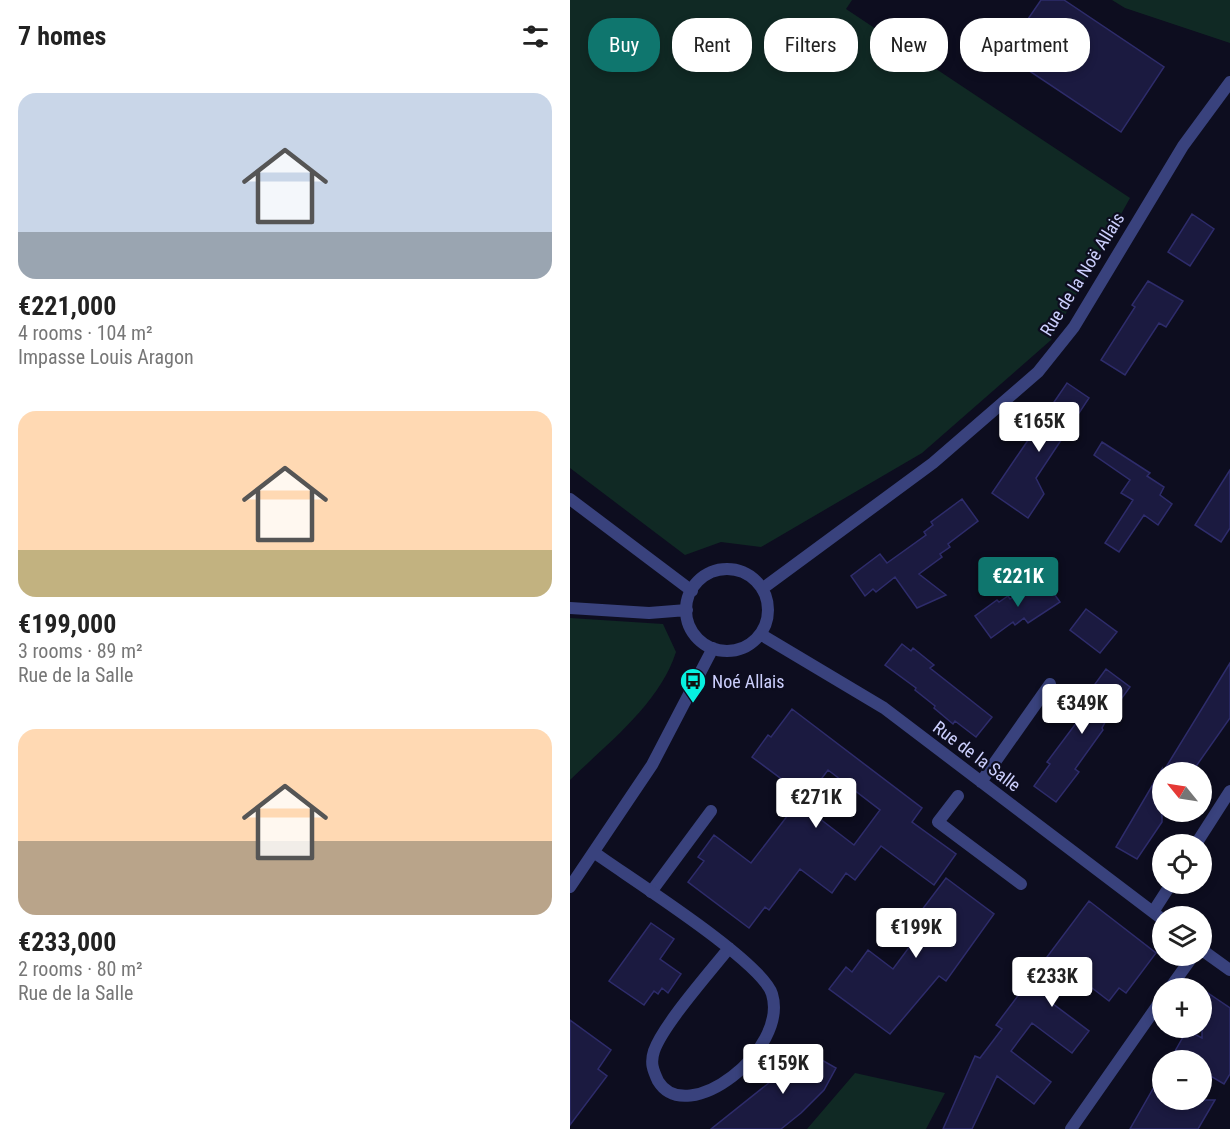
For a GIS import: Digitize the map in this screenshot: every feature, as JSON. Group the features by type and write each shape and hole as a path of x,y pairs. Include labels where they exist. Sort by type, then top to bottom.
{"street":[{"name":"Rue de la Noë Allais","path":"762,589 933,463 1038,372 1074,327 1183,146 1230,82"},
{"path":"570,499 692,591"},
{"path":"726,569 740,572 753,578 762,589 768,612 760,634 751,644 739,650 713,648 694,634 689,626 687,610 692,591 712,572 726,569"},
{"path":"570,608 649,614 687,610"},
{"name":"Rue de la Salle","path":"760,634 884,708 1152,911"},
{"path":"570,887 652,765 713,648"},
{"path":"981,782 1050,684"},
{"path":"1202,834 1230,791"},
{"path":"957,796 938,822 1021,884"},
{"path":"651,892 711,811"},
{"path":"595,853 729,948 756,970 772,992 775,1014 771,1031 760,1052 749,1064 711,1094 694,1100 675,1096 660,1085 651,1068 654,1053 669,1027 729,948"},
{"path":"1212,957 1230,969"},
{"path":"1071,1129 1152,1013"}],"green space":[{"path":"570,0 852,0 846,9 870,25 870,72 941,72 1130,198 1051,340 922,453 761,547 721,542 685,555 570,468"},
{"path":"1112,0 1230,0 1230,43 1125,8"},
{"path":"570,618 663,624 676,652 668,671 645,705 616,737 570,780"},
{"path":"855,1073 945,1093 926,1129 807,1129"}],"building":[{"path":"1041,0 1064,0 1164,67 1121,132 1031,72 1090,72 1090,18 1029,18"},
{"path":"1192,214 1214,229 1190,266 1168,252"},
{"path":"1148,281 1183,301 1166,327 1159,323 1125,375 1101,360 1135,307 1132,305"},
{"path":"1067,383 1089,398 1036,478 1044,494 1028,518 992,493"},
{"path":"1102,442 1150,473 1147,476 1164,487 1160,495 1172,504 1158,525 1144,515 1119,552 1105,543 1133,500 1121,493 1130,480 1094,455"},
{"path":"1230,470 1230,528 1221,542 1195,525"},
{"path":"962,499 978,521 948,544 950,547 940,554 942,557 919,574 946,595 917,608 895,577 876,592 873,589 865,596 851,576 880,554 887,563 926,535 924,532 933,525 931,522"},
{"path":"1042,577 1060,602 1028,623 1024,618 1015,625 1013,622 991,638 975,616 997,600 999,602 1008,596 1010,599"},
{"path":"1086,609 1117,632 1100,653 1070,630"},
{"path":"902,644 911,651 913,648 934,665 930,668 992,717 976,737 955,721 953,724 915,690 916,688 885,665"},
{"path":"1230,663 1230,718 1199,762 1169,762"},
{"path":"1106,669 1130,687 1075,769 1079,772 1056,802 1034,786 1050,764 1047,762 1083,714 1081,713 1088,702 1084,699"},
{"path":"792,709 922,808 912,822 956,854 934,885 881,846 855,880 846,873 832,893 800,869 769,910 765,907 749,928 688,882 704,861 698,857 714,835 751,863 798,802 854,845 880,810 828,770 807,798 752,757"},
{"path":"1152,786 1152,822 1162,822 1137,859 1116,847"},
{"path":"946,878 994,914 946,981 939,976 890,1034 829,989 846,967 852,972 868,950 893,969 922,930 912,923"},
{"path":"1089,901 1152,950 1152,958 1126,993 1119,988 1109,1001 1070,971 1048,1000 1089,1031 1072,1053 1032,1023 1011,1051 1051,1082 1034,1104 997,1076 972,1129 943,1129 975,1056 980,1058 1002,1029 996,1025"},
{"path":"651,923 674,939 660,959 681,974 668,993 662,988 658,994 654,991 644,1005 609,981"},
{"path":"1212,996 1230,1008 1230,1074 1224,1084 1212,1077 1212,1050 1176,1050 1182,1038 1212,1038"},
{"path":"570,1020 611,1050 598,1069 607,1076 570,1125"},
{"path":"799,1047 836,1068 824,1090 801,1113 781,1129 711,1129 780,1074"},
{"path":"1152,1090 1152,1110 1209,1110 1198,1129 1130,1129"}],"place":[{"name":"Noé Allais","path":"693,704"}]}
